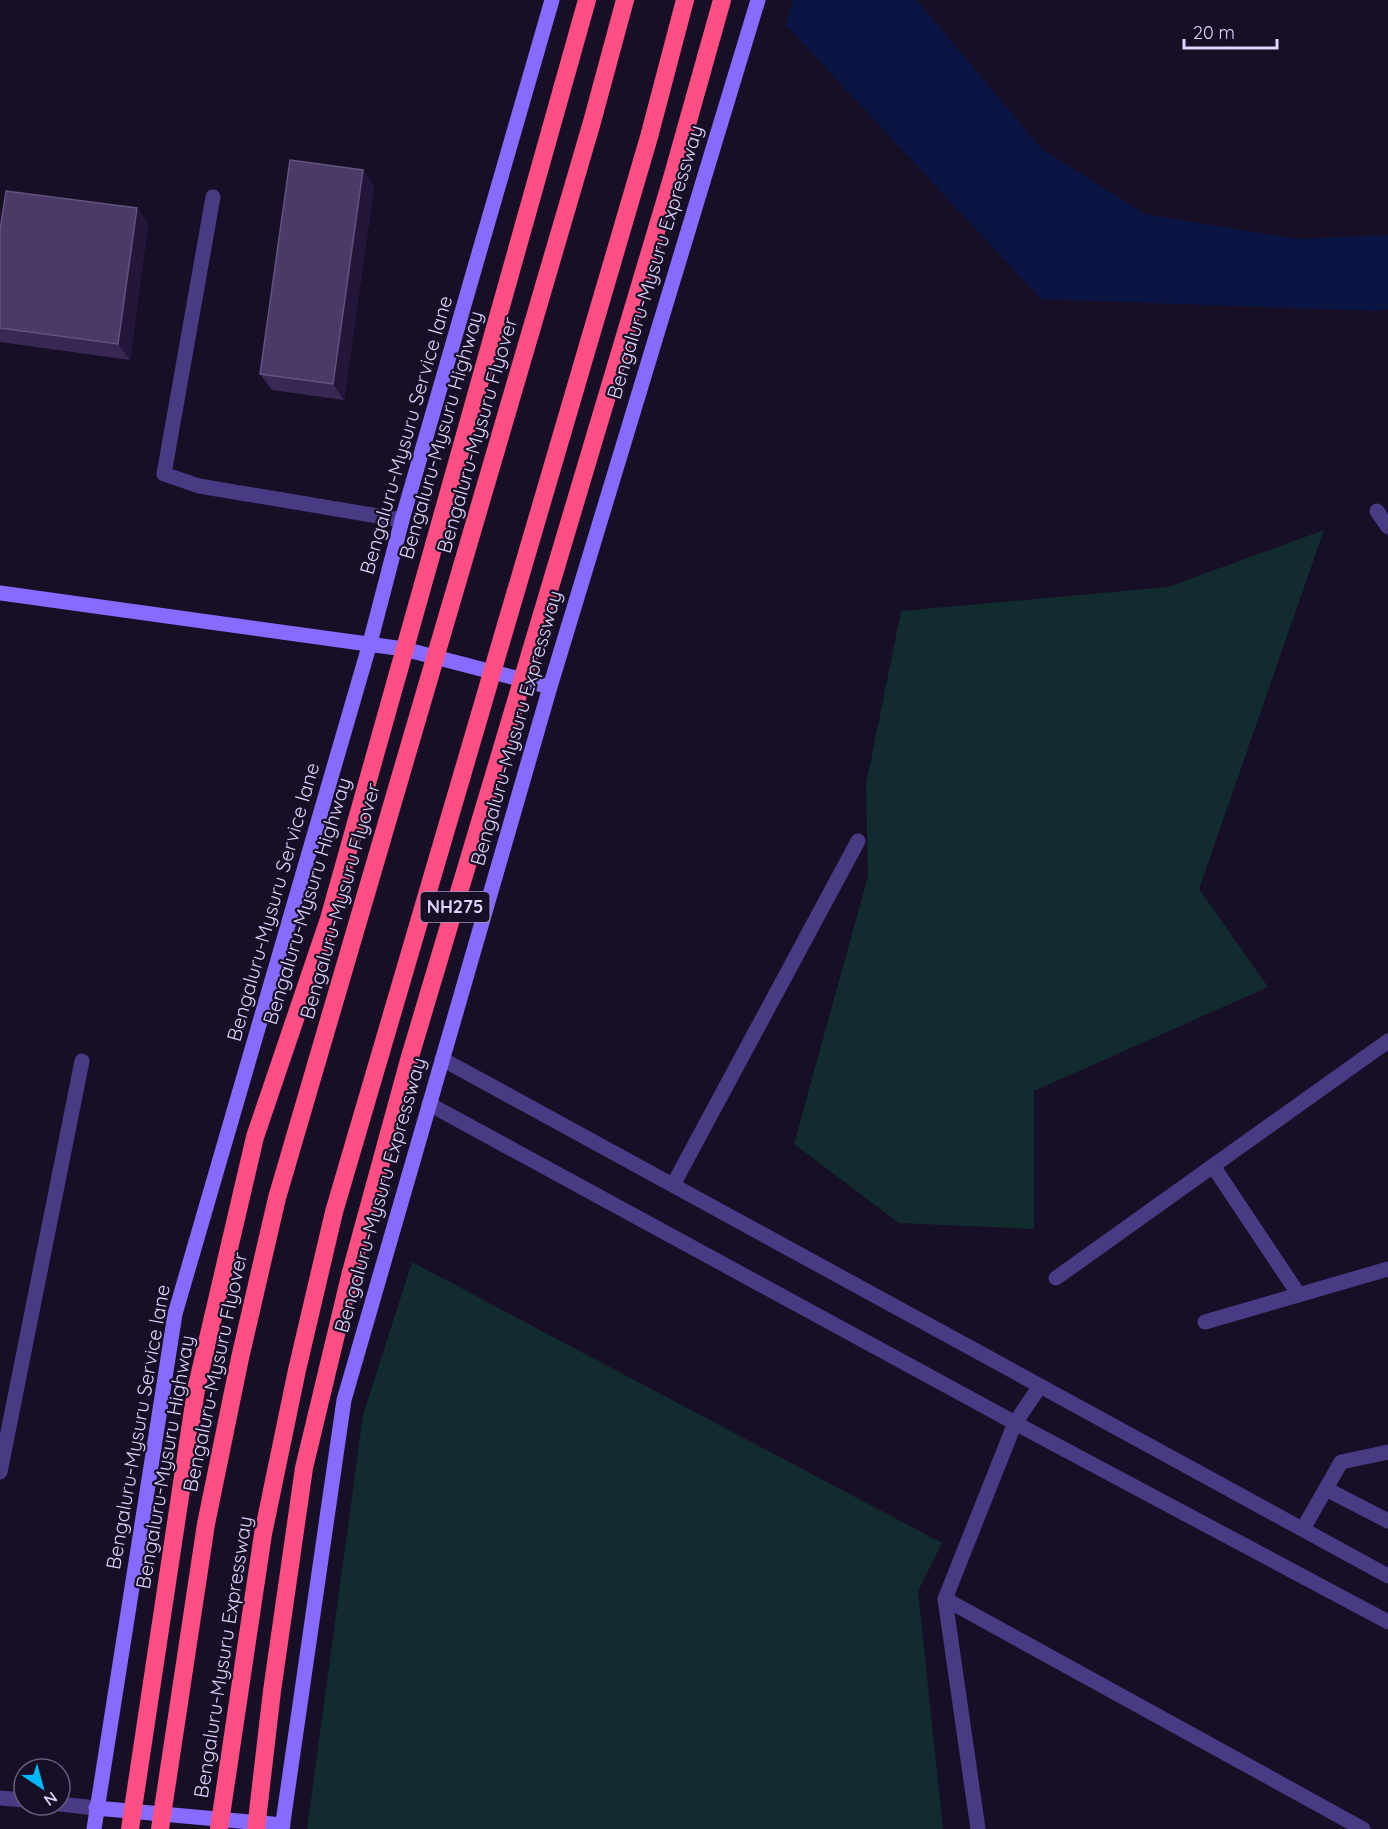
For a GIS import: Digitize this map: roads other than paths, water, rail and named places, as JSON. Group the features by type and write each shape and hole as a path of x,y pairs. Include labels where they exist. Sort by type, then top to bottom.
{"highway":[{"name":"Bengaluru-Mysuru Highway","path":"131,1820 195,1390 255,1137 329,919 587,0"},
{"name":"Bengaluru-Mysuru Flyover","path":"160,1829 206,1524 240,1358 277,1198 589,134 625,0"},
{"name":"Bengaluru-Mysuru Expressway","path":"219,1829 263,1534 297,1370 334,1212 645,148 685,0"},
{"name":"Bengaluru-Mysuru Expressway","path":"256,1826 272,1691 304,1468 351,1272 409,1060 672,178 722,0"}],"street":[{"name":"Bengaluru-Mysuru Service lane","path":"94,1829 175,1314 370,644 402,520 552,0"},
{"name":"Bengaluru-Mysuru Expressway","path":"283,1827 344,1400 550,687 758,0"},
{"path":"213,197 164,474 199,486 402,520"},
{"path":"1377,511 1388,526"},
{"path":"0,593 404,649 550,687"},
{"path":"673,1185 858,841"},
{"path":"1056,1278 1388,1041"},
{"path":"442,1059 1388,1576"},
{"path":"0,1472 82,1061"},
{"path":"429,1104 1015,1423 1388,1622"},
{"path":"1213,1166 1299,1295"},
{"path":"1205,1322 1388,1269"},
{"path":"978,1829 945,1599 1015,1423 1040,1386"},
{"path":"1303,1529 1341,1462 1388,1452"},
{"path":"1326,1489 1388,1521"},
{"path":"945,1599 1363,1829"},
{"path":"72,1805 96,1808 131,1820 283,1827"}]}
